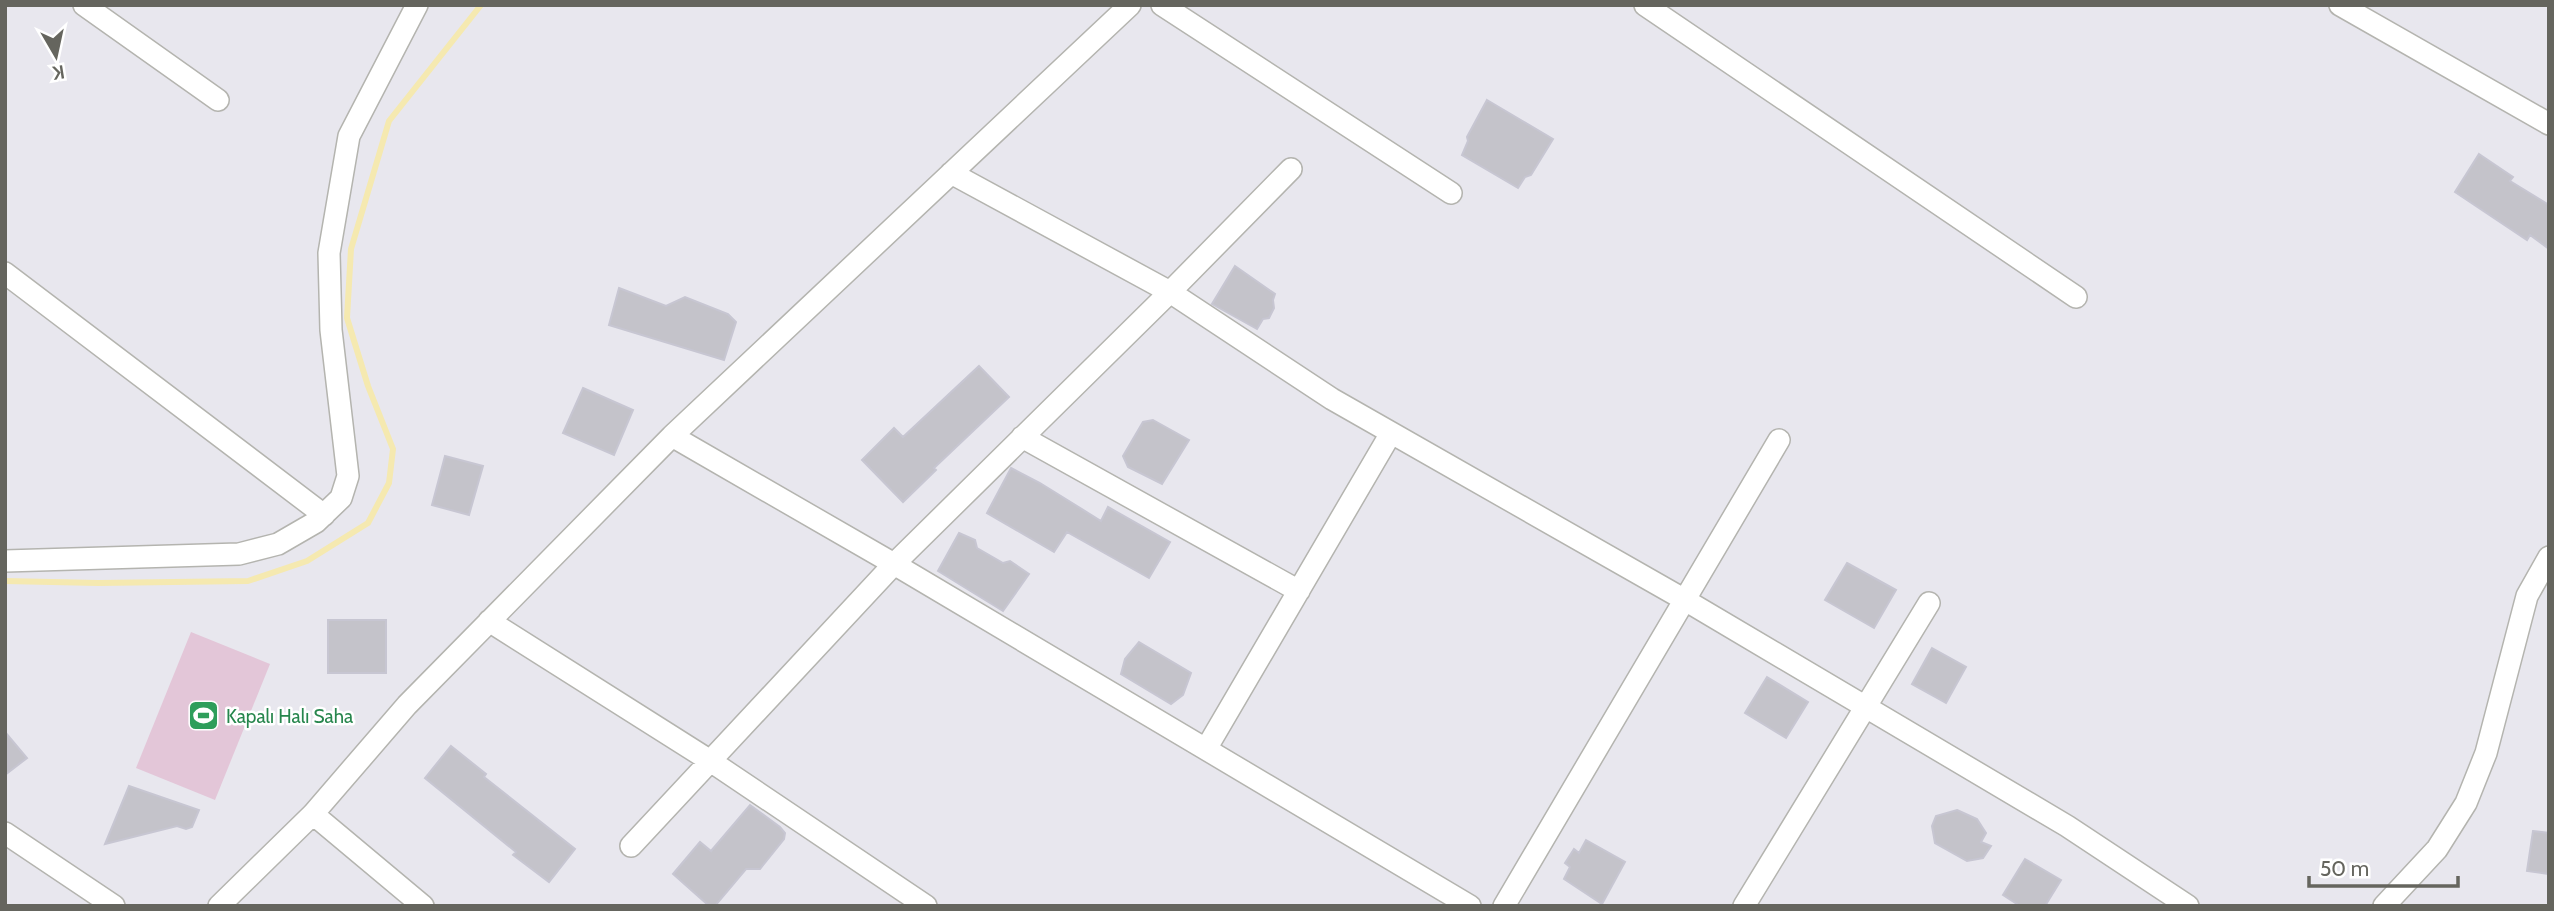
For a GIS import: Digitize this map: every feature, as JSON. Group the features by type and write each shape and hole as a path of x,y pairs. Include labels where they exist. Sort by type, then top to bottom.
{"street":[{"path":"85,5 218,100"},
{"path":"5,561 239,554 278,544 316,522 341,499 348,476 331,330 329,253 349,136 417,5"},
{"path":"219,906 313,814 407,705 672,436 1130,5"},
{"path":"1163,5 1451,193"},
{"path":"1645,5 2076,297"},
{"path":"2340,5 2549,124"},
{"path":"631,846 894,564 1291,169"},
{"path":"951,173 1170,292 1332,399 1685,600 2067,826 2189,906"},
{"path":"5,273 324,514"},
{"path":"1206,749 1391,433"},
{"path":"672,436 894,564 1470,906"},
{"path":"1023,437 1298,591"},
{"path":"1504,906 1779,440"},
{"path":"2384,906 2437,849 2466,803 2486,753 2527,596 2549,558"},
{"path":"1744,906 1928,603"},
{"path":"489,621 712,762 926,906"},
{"path":"313,814 423,906"},
{"path":"5,833 114,906"}],"shaded area":[{"name":"Kapalı Halı Saha","path":"191,632 270,664 215,800 136,768"}],"building":[{"path":"1487,100 1553,139 1531,175 1525,177 1518,188 1462,155 1467,137"},
{"path":"2479,154 2513,177 2510,181 2549,205 2549,249 2530,235 2527,240 2455,192"},
{"path":"1235,266 1275,294 1274,308 1269,318 1263,319 1257,329 1212,304"},
{"path":"619,288 666,306 685,297 728,314 736,322 724,360 609,325"},
{"path":"979,366 1009,397 934,468 936,470 903,502 862,460 894,428 903,437"},
{"path":"583,388 633,410 614,455 563,433"},
{"path":"1153,420 1189,440 1162,484 1128,467 1123,456 1143,422"},
{"path":"445,456 483,466 469,515 432,505"},
{"path":"1011,468 1101,521 1108,507 1170,542 1149,578 1067,532 1054,552 987,513"},
{"path":"959,533 975,540 977,548 1003,563 1010,561 1029,574 1003,611 938,571"},
{"path":"1847,563 1896,590 1874,628 1825,600"},
{"path":"328,620 386,620 386,673 328,673"},
{"path":"1139,642 1191,673 1183,695 1171,704 1121,674 1125,659"},
{"path":"1932,648 1966,667 1946,703 1912,684"},
{"path":"1767,677 1808,702 1786,738 1745,713"},
{"path":"5,732 27,758 5,775"},
{"path":"451,746 486,774 484,777 575,849 549,882 513,855 516,852 425,778"},
{"path":"129,786 199,810 192,827 186,829 177,826 105,844"},
{"path":"750,805 780,827 785,833 784,839 760,869 746,869 715,906 707,904 673,874 700,842 711,851"},
{"path":"1957,810 1977,819 1986,833 1981,842 1991,846 1983,858 1967,861 1935,843 1932,826 1936,816"},
{"path":"2533,831 2549,833 2549,874 2527,871"},
{"path":"1586,840 1625,862 1602,904 1564,879 1570,867 1565,863 1574,849 1579,853"},
{"path":"2025,859 2061,880 2045,906 2020,906 2003,895"}],"waterway":[{"path":"5,581 248,581 307,561 368,523 389,483 393,449 368,386 347,318 351,249 389,121 481,5"}],"place":[{"name":"Kapalı Halı Saha","path":"203,716"}]}
